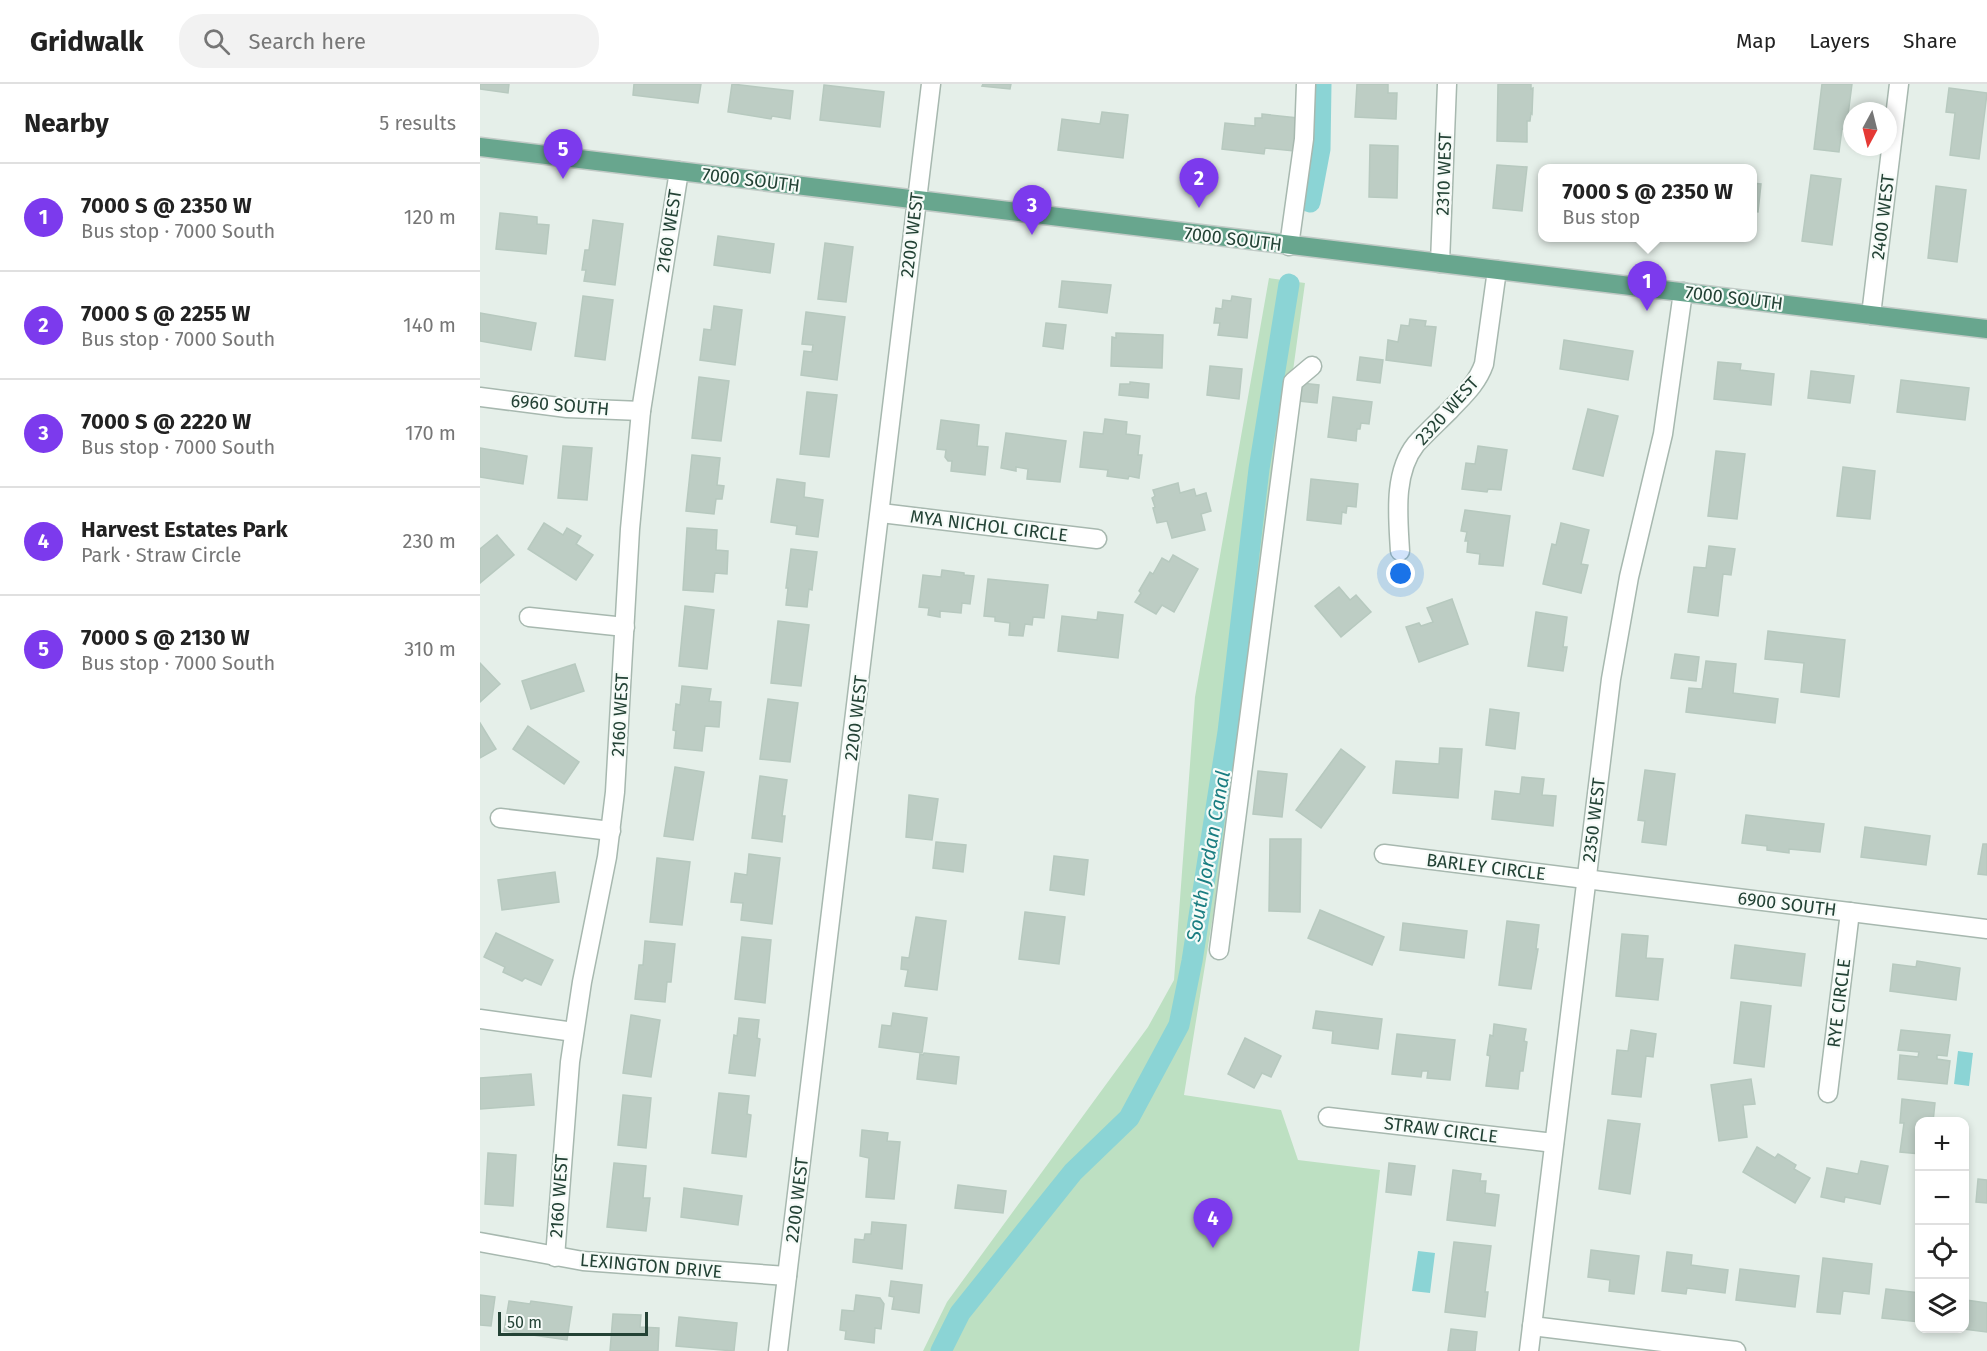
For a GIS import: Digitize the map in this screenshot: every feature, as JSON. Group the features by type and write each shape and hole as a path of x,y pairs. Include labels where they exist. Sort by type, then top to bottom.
{"main road":[{"name":"7000 SOUTH","path":"480,147 1987,329"}],"street":[{"name":"2200 WEST","path":"778,1351 931,84"},
{"path":"1289,246 1304,139 1306,84"},
{"name":"2310 WEST","path":"1440,263 1447,84"},
{"name":"2400 WEST","path":"1871,315 1899,84"},
{"name":"2160 WEST","path":"555,1257 567,1091 574,1032 611,831 620,740 630,528 641,411 678,171"},
{"name":"2320 WEST","path":"1400,551 1398,510 1403,470 1416,445 1479,377 1484,364 1497,270"},
{"name":"2350 WEST","path":"1529,1351 1616,646 1629,577 1663,434 1683,292"},
{"path":"1219,950 1293,382 1312,366"},
{"name":"6960 SOUTH","path":"480,397 567,408 641,411"},
{"name":"MYA NICHOL CIRCLE","path":"881,513 1098,539"},
{"path":"529,617 625,627"},
{"path":"500,818 611,831"},
{"name":"BARLEY CIRCLE","path":"1384,855 1587,879"},
{"name":"6900 SOUTH","path":"1587,879 1987,929"},
{"name":"RYE CIRCLE","path":"1828,1094 1850,912"},
{"path":"480,1019 574,1032"},
{"name":"STRAW CIRCLE","path":"1328,1117 1554,1143"},
{"name":"LEXINGTON DRIVE","path":"480,1242 555,1257 671,1269 788,1276"},
{"path":"1532,1326 1736,1351"}],"green space":[{"path":"1269,278 1305,283 1249,693 1184,1095 1281,1110 1298,1160 1380,1170 1359,1351 923,1351 947,1302 1148,1027 1174,980 1195,697"}],"water":[{"path":"1958,1051 1973,1053 1969,1086 1954,1084"},
{"path":"1418,1251 1435,1253 1430,1293 1412,1291"}],"building":[{"path":"480,84 509,84 508,93 480,89"},
{"path":"634,84 701,84 698,103 633,95"},
{"path":"732,84 793,91 790,119 772,116 771,119 728,112"},
{"path":"983,84 1011,84 1010,89 982,86"},
{"path":"1357,84 1388,84 1388,93 1397,93 1396,119 1355,117"},
{"path":"1498,84 1531,84 1531,89 1533,88 1532,114 1530,121 1527,121 1527,142 1497,141"},
{"path":"1822,84 1852,84 1850,102 1843,102 1843,129 1839,152 1814,149"},
{"path":"824,85 884,92 880,127 820,120"},
{"path":"1949,88 1987,93 1979,159 1950,155 1955,113 1946,112"},
{"path":"1102,112 1128,115 1123,158 1058,150 1062,119 1100,124"},
{"path":"1262,114 1298,118 1294,151 1265,148 1264,154 1222,149 1225,123 1255,126 1255,118 1262,118"},
{"path":"1370,145 1398,146 1397,198 1369,197"},
{"path":"1497,165 1527,167 1522,211 1493,208"},
{"path":"1811,175 1841,179 1832,245 1802,241"},
{"path":"1757,184 1761,184 1757,212"},
{"path":"1936,186 1966,190 1957,262 1928,258"},
{"path":"500,213 537,217 537,224 549,225 546,254 496,249"},
{"path":"593,220 623,224 615,285 584,281 586,270 582,270 585,250 589,250"},
{"path":"718,236 774,244 770,273 714,265"},
{"path":"825,243 853,247 846,302 818,299"},
{"path":"1062,281 1111,285 1107,313 1059,307"},
{"path":"583,296 613,300 605,360 575,356"},
{"path":"1232,296 1251,299 1247,338 1218,335 1220,323 1214,323 1216,308 1222,309 1223,300 1231,301"},
{"path":"714,306 742,310 735,365 700,360 704,329 711,330"},
{"path":"806,312 845,317 837,380 801,375 804,351 812,352 813,345 802,344"},
{"path":"480,313 536,323 531,350 480,341"},
{"path":"1410,319 1426,321 1425,326 1436,327 1431,366 1386,360 1388,340 1398,342 1401,325 1409,326"},
{"path":"1046,323 1066,325 1063,349 1043,346"},
{"path":"1116,333 1163,335 1162,368 1111,366 1112,337 1116,338"},
{"path":"1564,340 1633,351 1628,380 1560,369"},
{"path":"1360,357 1383,360 1380,383 1357,380"},
{"path":"1718,362 1741,364 1740,370 1774,374 1771,405 1714,399"},
{"path":"1210,366 1242,369 1239,399 1207,395"},
{"path":"1811,371 1854,376 1850,403 1808,398"},
{"path":"699,377 729,381 721,441 692,438"},
{"path":"1901,380 1969,388 1965,420 1897,412"},
{"path":"1130,382 1149,384 1148,398 1119,395 1120,384 1130,384"},
{"path":"1301,383 1319,385 1317,403 1299,401"},
{"path":"807,392 837,395 829,457 800,454"},
{"path":"1333,397 1372,402 1369,424 1361,423 1360,429 1357,429 1356,441 1328,437"},
{"path":"1588,409 1618,416 1603,476 1573,469"},
{"path":"1105,419 1127,422 1126,434 1140,436 1138,455 1142,455 1139,478 1107,476 1108,470 1080,467 1084,432 1103,434"},
{"path":"941,420 979,425 977,446 988,447 985,475 951,471 952,461 948,461 945,457 946,450 937,449"},
{"path":"1006,433 1066,441 1060,482 1027,479 1028,469 1016,467 1016,471 1001,468"},
{"path":"563,446 592,448 587,500 558,498"},
{"path":"1478,446 1507,450 1501,490 1488,489 1487,492 1462,489 1466,463 1475,464"},
{"path":"480,448 527,456 523,484 480,477"},
{"path":"1716,451 1745,454 1737,519 1708,516"},
{"path":"692,455 720,458 717,485 724,486 722,499 716,499 714,514 686,511"},
{"path":"1843,467 1875,471 1870,519 1837,516"},
{"path":"777,479 805,483 804,497 823,500 818,537 796,534 797,526 771,522"},
{"path":"1311,479 1358,484 1356,507 1347,506 1346,513 1342,512 1341,524 1307,520"},
{"path":"1178,483 1180,493 1194,489 1196,496 1206,493 1211,511 1201,514 1205,530 1172,538 1167,521 1157,523 1152,498 1155,496 1153,490"},
{"path":"1465,510 1510,516 1503,566 1479,564 1480,554 1467,552 1468,541 1465,541 1467,532 1461,531"},
{"path":"544,523 563,535 567,528 581,536 576,544 593,555 576,580 528,549"},
{"path":"1561,523 1589,530 1581,564 1588,565 1581,593 1543,584 1552,544 1556,545"},
{"path":"687,528 717,530 716,550 728,551 727,574 715,573 713,592 683,590"},
{"path":"497,535 514,555 480,583 480,549"},
{"path":"1709,546 1735,549 1731,575 1723,574 1718,616 1688,612 1694,567 1706,568"},
{"path":"791,549 817,552 812,590 809,589 807,607 786,605"},
{"path":"1173,555 1198,569 1174,612 1162,605 1156,614 1135,602 1150,572 1153,574 1162,558 1169,562"},
{"path":"942,570 974,576 970,604 962,603 961,613 940,611 940,617 928,615 929,608 919,607 923,575 941,577"},
{"path":"988,579 1048,585 1044,618 1033,617 1032,625 1025,624 1023,636 1009,635 1010,623 995,621 995,617 984,616"},
{"path":"1339,587 1350,600 1356,595 1371,612 1341,637 1315,606"},
{"path":"1452,599 1468,644 1419,662 1406,627 1433,622 1427,608"},
{"path":"685,606 714,610 707,669 679,666"},
{"path":"1098,612 1123,615 1118,658 1058,651 1062,616 1097,620"},
{"path":"1536,612 1567,617 1563,647 1567,647 1563,671 1528,666"},
{"path":"778,621 809,625 801,686 771,683"},
{"path":"1768,631 1845,640 1839,697 1801,692 1804,663 1765,659"},
{"path":"1675,654 1699,657 1696,681 1671,678"},
{"path":"1706,661 1736,664 1733,693 1778,699 1775,723 1686,712 1689,688 1702,689"},
{"path":"480,663 500,684 480,702"},
{"path":"575,664 584,691 531,709 522,681"},
{"path":"682,686 711,689 709,701 721,702 719,727 705,726 702,751 674,748 676,731 673,730 676,704 680,705"},
{"path":"768,699 798,703 790,762 760,759"},
{"path":"1490,709 1519,713 1515,749 1486,745"},
{"path":"480,723 496,749 480,758"},
{"path":"528,726 579,762 564,784 513,749"},
{"path":"1440,748 1462,749 1458,798 1393,793 1396,761 1439,764"},
{"path":"1341,749 1365,767 1321,828 1296,810"},
{"path":"675,767 704,772 693,840 664,836"},
{"path":"1645,770 1675,774 1666,845 1642,842 1645,821 1638,820"},
{"path":"1258,771 1287,774 1282,817 1253,814"},
{"path":"760,776 787,780 782,816 785,816 782,842 752,838"},
{"path":"1522,777 1544,779 1542,795 1556,796 1553,826 1492,819 1495,791 1520,794"},
{"path":"909,795 938,799 932,840 906,837"},
{"path":"1746,815 1824,824 1820,852 1789,849 1789,853 1767,850 1767,846 1742,843"},
{"path":"1865,827 1930,836 1926,865 1861,857"},
{"path":"1270,839 1301,839 1300,912 1269,911"},
{"path":"936,842 966,845 963,872 933,868"},
{"path":"1983,844 1987,844 1987,875 1978,874"},
{"path":"749,854 780,858 772,924 741,920 743,903 731,902 735,873 747,875"},
{"path":"1054,856 1088,860 1084,895 1050,890"},
{"path":"657,858 690,862 682,925 650,922"},
{"path":"555,872 559,902 502,910 498,880"},
{"path":"1320,910 1384,937 1372,965 1308,938"},
{"path":"1025,912 1065,917 1059,964 1019,959"},
{"path":"916,917 946,921 937,990 905,986 908,970 901,969 902,957 909,958"},
{"path":"1507,921 1539,925 1536,949 1538,949 1531,989 1499,985"},
{"path":"1403,923 1467,931 1464,958 1400,950"},
{"path":"496,933 553,960 541,985 525,978 522,981 503,972 505,967 484,957"},
{"path":"1622,934 1648,936 1646,958 1663,959 1658,1000 1616,996"},
{"path":"742,937 771,940 765,1003 735,999"},
{"path":"645,941 675,944 671,982 667,982 665,1002 635,999 639,965 643,965"},
{"path":"1735,945 1805,954 1801,986 1731,978"},
{"path":"1917,961 1960,968 1956,1000 1890,991 1893,964 1916,967"},
{"path":"1741,1002 1771,1006 1764,1067 1734,1063"},
{"path":"1316,1011 1382,1019 1378,1049 1332,1043 1333,1031 1313,1028"},
{"path":"893,1013 927,1018 922,1053 879,1047 882,1025 891,1026"},
{"path":"631,1015 660,1020 651,1077 623,1073"},
{"path":"739,1018 759,1020 757,1038 760,1039 755,1076 729,1073 734,1035 737,1036"},
{"path":"1494,1024 1526,1029 1524,1041 1527,1042 1518,1089 1486,1086 1490,1056 1487,1055"},
{"path":"1631,1030 1656,1034 1653,1057 1646,1056 1641,1097 1612,1094 1617,1050 1628,1051"},
{"path":"1901,1030 1950,1035 1947,1056 1937,1055 1937,1059 1950,1061 1947,1084 1898,1079 1900,1055 1918,1057 1919,1052 1898,1050"},
{"path":"1397,1034 1455,1040 1450,1080 1427,1078 1428,1071 1422,1071 1421,1077 1392,1074"},
{"path":"1245,1038 1281,1056 1271,1077 1262,1073 1254,1088 1228,1074"},
{"path":"920,1054 959,1057 956,1084 917,1079"},
{"path":"531,1074 534,1105 480,1109 480,1078"},
{"path":"1751,1079 1755,1104 1743,1105 1747,1137 1719,1141 1711,1085"},
{"path":"719,1093 749,1096 747,1114 751,1115 746,1157 712,1153"},
{"path":"623,1095 651,1098 646,1148 618,1145"},
{"path":"1902,1099 1935,1103 1934,1117 1915,1117 1915,1154 1900,1152 1904,1123 1900,1123"},
{"path":"1608,1120 1640,1124 1630,1194 1599,1189"},
{"path":"862,1130 888,1133 887,1141 900,1142 894,1199 866,1197 869,1158 860,1156"},
{"path":"1757,1147 1775,1158 1778,1154 1796,1165 1794,1169 1810,1178 1795,1203 1743,1172"},
{"path":"488,1153 516,1155 513,1206 485,1204"},
{"path":"1861,1161 1888,1166 1880,1204 1845,1197 1844,1202 1821,1197 1827,1168 1858,1174"},
{"path":"614,1163 646,1166 643,1198 650,1198 646,1231 607,1227"},
{"path":"1389,1163 1415,1166 1411,1195 1386,1192"},
{"path":"1453,1170 1481,1174 1480,1181 1486,1181 1485,1193 1499,1195 1495,1226 1447,1220"},
{"path":"1978,1179 1987,1180 1987,1203 1976,1202"},
{"path":"958,1185 1006,1191 1003,1213 955,1208"},
{"path":"684,1188 742,1196 738,1225 681,1217"},
{"path":"872,1222 906,1225 902,1269 853,1262 855,1239 864,1240 865,1234 871,1234"},
{"path":"1454,1242 1491,1246 1485,1292 1488,1292 1485,1317 1445,1312"},
{"path":"1591,1250 1639,1256 1634,1294 1609,1291 1610,1280 1588,1277"},
{"path":"1667,1252 1692,1255 1691,1265 1728,1270 1725,1293 1687,1288 1686,1294 1662,1291"},
{"path":"1823,1258 1872,1264 1869,1294 1843,1291 1840,1314 1817,1312"},
{"path":"1740,1269 1799,1276 1795,1307 1736,1300"},
{"path":"891,1281 922,1285 919,1313 892,1309 894,1297 889,1296"},
{"path":"1886,1289 1915,1292 1915,1321 1882,1318"},
{"path":"480,1295 495,1297 491,1326 480,1325"},
{"path":"856,1295 880,1298 884,1304 881,1329 875,1328 874,1343 845,1339 846,1331 840,1330 842,1310 854,1311"},
{"path":"1969,1300 1987,1303 1987,1332 1969,1330"},
{"path":"509,1301 530,1304 531,1301 572,1307 567,1340 504,1331"},
{"path":"613,1314 641,1315 640,1327 659,1328 658,1351 610,1351"},
{"path":"679,1317 737,1323 734,1351 676,1346"},
{"path":"1451,1329 1477,1332 1475,1351 1448,1351"}],"waterway":[{"name":"South Jordan Canal","path":"1310,202 1320,149 1321,84"},
{"name":"South Jordan Canal","path":"941,1351 960,1313 1073,1172 1129,1118 1179,1025 1192,961 1228,732 1259,469 1289,284"}],"place":[{"name":"7000 S @ 2130 W","path":"563,179"},
{"name":"7000 S @ 2255 W","path":"1199,208"},
{"name":"7000 S @ 2220 W","path":"1032,235"},
{"name":"7000 S @ 2350 W","path":"1647,311"},
{"name":"Harvest Estates Park","path":"1213,1248"}]}
